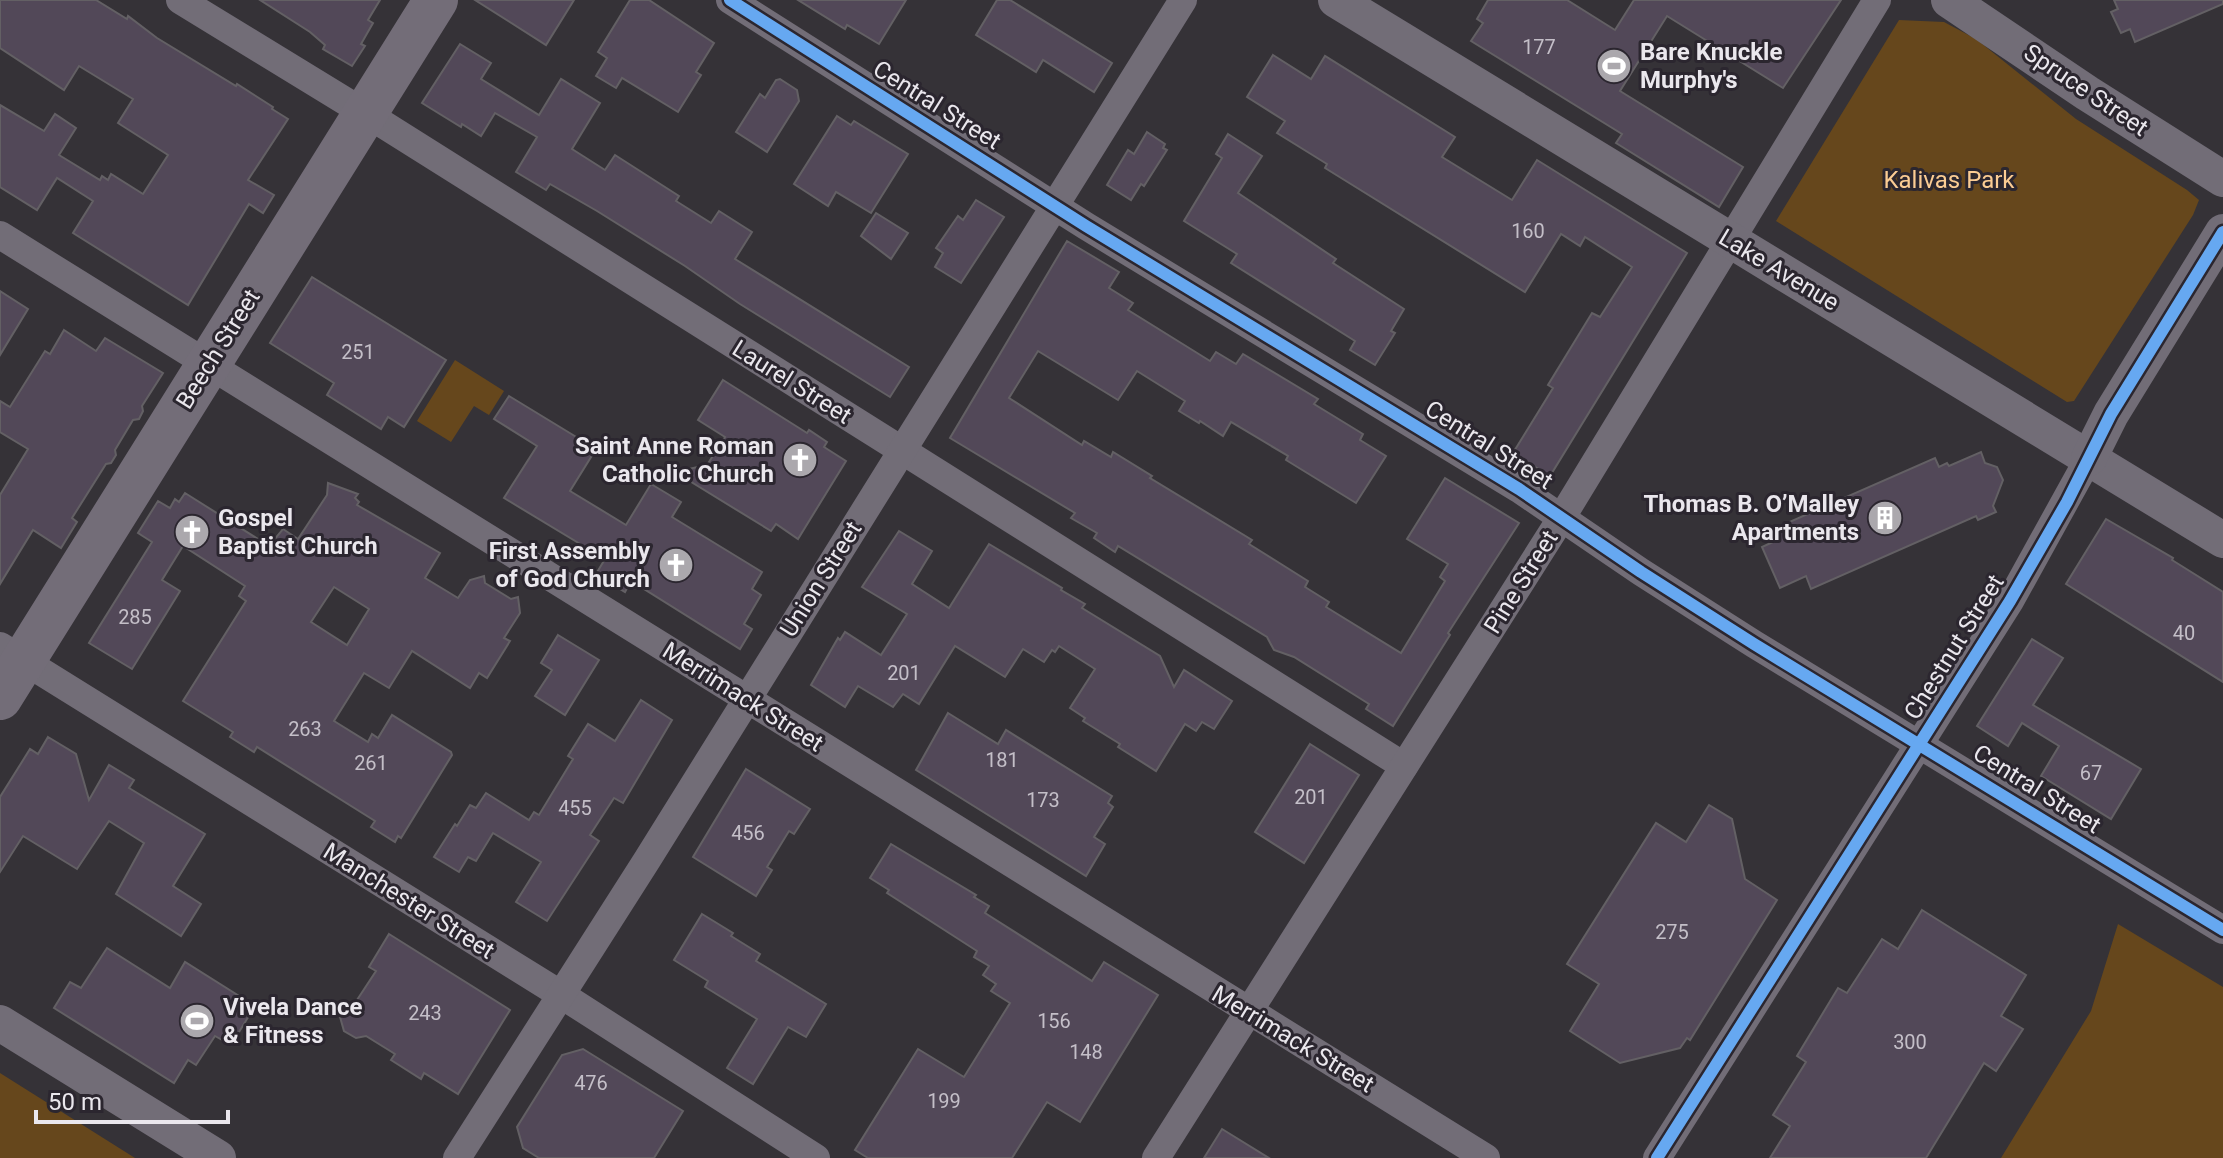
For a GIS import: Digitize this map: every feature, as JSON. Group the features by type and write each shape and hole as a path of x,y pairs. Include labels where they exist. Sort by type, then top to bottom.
{"main road":[{"name":"Beech Street","path":"0,698 12,653 208,365 436,0"}],"street":[{"name":"Laurel Street","path":"180,0 1404,766"},
{"name":"Central Street","path":"730,0 1054,205 1562,517 1754,644 2223,930"},
{"name":"Union Street","path":"457,1158 647,860 1183,0"},
{"name":"Lake Avenue","path":"1336,0 2223,540"},
{"name":"Pine Street","path":"1156,1158 1562,517 1877,0"},
{"name":"Spruce Street","path":"1949,0 2223,179"},
{"name":"Chestnut Street","path":"1657,1158 2010,601 2111,414 2223,232"},
{"name":"Merrimack Street","path":"0,235 1486,1158"},
{"name":"Manchester Street","path":"12,653 560,994 816,1158"},
{"path":"0,1023 218,1158"}],"green space":[{"name":"Kalivas Park","path":"1899,20 1944,22 1976,39 2076,119 2199,200 2193,215 2074,401 2067,402 1776,221"},
{"path":"455,360 504,391 489,415 474,406 451,442 417,421"},
{"path":"2118,924 2223,987 2223,1158 2001,1158 2091,1011"},
{"path":"0,1073 135,1158 0,1158"}],"building":[{"path":"0,0 96,0 127,19 128,16 157,38 237,84 288,119 248,180 274,195 263,213 249,204 188,305 73,233 93,201 57,178 37,210 0,187 0,105 44,131 55,114 76,128 59,155 100,180 102,176 108,180 111,174 143,194 168,155 118,123 133,99 79,66 64,90 0,48"},
{"path":"260,0 380,0 368,20 373,23 361,44 365,46 352,66 323,49 325,45 310,32"},
{"path":"475,0 574,0 546,45"},
{"path":"630,0 649,0 714,43 696,72 701,75 678,112 622,78 616,88 596,76 607,58 598,52"},
{"path":"798,0 906,0 879,44 847,25 845,29"},
{"path":"997,0 1010,0 1112,63 1094,92 1043,60 1036,72 976,35"},
{"path":"1488,0 1567,0 1615,30 1634,0 1841,0 1783,88 1667,16 1620,91 1743,167 1719,207 1616,143 1622,134 1471,41 1483,23 1477,19"},
{"path":"2114,0 2223,0 2223,4 2135,42 2130,29 2121,33 2111,12 2118,9"},
{"path":"460,44 491,63 481,79 539,115 561,79 600,103 572,149 605,170 615,155 679,196 676,201 711,223 719,211 752,232 735,259 909,367 890,397 597,211 550,184 546,190 516,172 537,137 495,113 481,136 422,103"},
{"path":"1273,55 1311,79 1325,56 1455,137 1442,157 1512,200 1537,160 1687,253 1550,476 1513,453 1553,388 1548,385 1592,313 1600,317 1632,267 1585,237 1580,246 1561,234 1525,292 1325,168 1327,164 1277,133 1285,121 1247,97"},
{"path":"780,79 797,90 799,101 767,152 736,132 760,94 765,98 776,80"},
{"path":"837,116 851,125 854,121 908,154 871,213 836,192 828,206 794,184"},
{"path":"1147,132 1165,144 1163,148 1167,150 1131,200 1107,185 1128,150 1134,154"},
{"path":"1228,134 1262,156 1238,193 1336,259 1333,263 1404,309 1391,331 1395,333 1375,365 1350,350 1355,341 1231,263 1237,254 1184,221 1222,158 1216,154"},
{"path":"976,200 1004,217 961,283 935,267 943,253 936,248 958,216 963,220"},
{"path":"876,213 908,233 891,259 861,236"},
{"path":"1067,241 1119,272 1109,288 1133,303 1128,310 1210,361 1216,352 1236,364 1243,354 1318,399 1314,404 1363,434 1360,440 1386,456 1356,503 1286,460 1288,456 1231,422 1223,436 1179,411 1185,401 1137,371 1118,400 1038,351 1009,398 1082,445 1084,441 1111,457 1113,452 1252,540 1249,544 1308,581 1305,587 1329,602 1326,607 1401,653 1445,581 1440,577 1448,564 1407,539 1445,478 1519,523 1393,726 1366,709 1369,704 1294,657 1274,650 1267,637 1118,546 1115,552 1094,538 1097,533 1071,518 1075,513 950,438"},
{"path":"312,277 446,360 404,427 388,417 381,429 327,395 334,383 270,343"},
{"path":"0,291 28,309 0,355"},
{"path":"64,330 96,351 105,338 163,373 142,406 139,419 133,420 115,450 116,455 111,463 106,464 72,518 77,522 61,548 33,530 0,584 0,495 28,449 0,432 0,401 10,407 45,351 50,354"},
{"name":"Saint Anne Roman Catholic Church","path":"723,380 807,433 809,430 827,442 824,447 846,461 798,539 776,524 771,531 675,472 707,465 725,437 698,420"},
{"path":"509,396 596,449 570,491 626,525 651,484 681,502 672,517 762,572 752,589 761,595 744,624 752,629 740,649 631,581 625,592 596,574 605,559 504,498 537,446 494,419"},
{"name":"Thomas B. O’Malley Apartments","path":"1981,452 1985,463 1997,467 2003,480 1993,506 1996,512 1978,520 1976,516 1811,589 1806,576 1780,588 1762,547 1775,541 1769,531 1935,458 1939,467 1947,463 1949,466"},
{"path":"328,483 358,494 355,498 359,502 357,505 440,553 425,578 458,598 470,580 484,576 485,583 511,599 518,597 520,613 504,638 510,641 487,678 479,673 470,688 412,651 389,688 364,673 334,721 368,742 372,734 378,738 392,715 451,752 401,838 398,836 395,842 371,827 375,821 257,747 254,752 230,737 233,732 183,701 246,601 239,596 245,586 183,546 162,580 180,591 132,669 89,643 152,542 138,533 158,501 170,508 175,499 179,502 185,493 269,546 283,529 298,539 327,495","holes":["334,587 369,609 347,645 311,622"]},
{"path":"2106,519 2223,592 2223,682 2066,584"},
{"path":"899,531 932,551 912,584 949,608 989,544 1062,588 1085,604 1082,608 1160,656 1174,687 1184,670 1232,701 1214,729 1202,722 1196,731 1185,724 1156,771 1118,747 1120,744 1083,721 1085,718 1070,708 1095,669 1059,646 1044,662 1023,649 1005,677 955,646 919,704 903,694 893,707 858,686 845,707 811,685 838,638 840,640 845,632 881,655 907,614 862,587"},
{"path":"558,635 599,660 565,715 535,696 552,670 541,663"},
{"path":"2032,639 2063,658 2033,705 2141,769 2111,819 2041,776 2059,746 2022,723 2008,746 1977,726"},
{"path":"641,700 672,720 623,803 614,798 590,835 599,841 547,921 516,902 541,862 493,833 476,861 468,857 459,872 434,857 470,805 476,808 486,793 529,820 534,812 539,815 573,759 568,756 588,724 615,741"},
{"path":"948,713 998,744 1006,730 1112,796 1108,803 1113,807 1094,837 1105,844 1086,876 916,770"},
{"path":"48,737 76,754 89,800 109,765 134,780 129,788 205,834 173,886 201,904 181,936 116,894 144,843 109,821 77,869 23,836 0,872 0,797 30,749 38,754"},
{"path":"1310,744 1359,775 1304,863 1255,832"},
{"path":"746,769 810,809 794,834 789,831 767,867 772,870 756,896 693,857"},
{"path":"1709,805 1732,819 1745,879 1777,900 1690,1040 1687,1038 1680,1048 1620,1063 1570,1031 1599,984 1567,964 1656,823 1686,842"},
{"path":"891,844 976,895 974,897 989,906 985,913 1092,981 1104,962 1158,995 1080,1122 1047,1102 1012,1158 868,1158 855,1150 918,1049 964,1077 1010,1003 991,991 996,984 983,975 989,966 974,957 977,951 887,893 889,890 870,878"},
{"path":"1922,910 2026,975 2001,1016 2023,1029 1996,1071 1984,1063 1926,1158 1770,1158 1790,1126 1773,1115 1806,1062 1797,1056 1838,988 1847,993 1882,939 1898,949"},
{"path":"702,914 760,954 756,961 826,1004 806,1037 788,1027 753,1084 727,1068 757,1019 705,987 708,981 674,960"},
{"path":"389,934 510,1010 458,1094 424,1073 421,1079 391,1060 395,1054 366,1036 356,1038 344,1031 340,1017 348,1006 355,1003 376,971 369,967"},
{"path":"107,948 170,988 185,962 255,1006 231,1045 215,1036 196,1065 188,1060 174,1083 54,1008 70,982 81,988"},
{"path":"583,1049 683,1111 654,1158 539,1158 523,1148 517,1127 562,1055"},
{"path":"1222,1129 1269,1158 1204,1158"}],"cycle path":[{"path":"730,0 1086,226 1519,489 1754,644 2223,930"},
{"path":"1657,1158 2010,601 2067,502 2111,414 2223,232"}],"place":[{"name":"Bare Knuckle Murphy's","path":"1614,66"},
{"name":"Saint Anne Roman Catholic Church","path":"800,460"},
{"name":"Thomas B. O’Malley Apartments","path":"1885,518"},
{"name":"Gospel Baptist Church","path":"192,532"},
{"name":"First Assembly of God Church","path":"676,565"},
{"name":"Vivela Dance & Fitness","path":"197,1021"}]}
